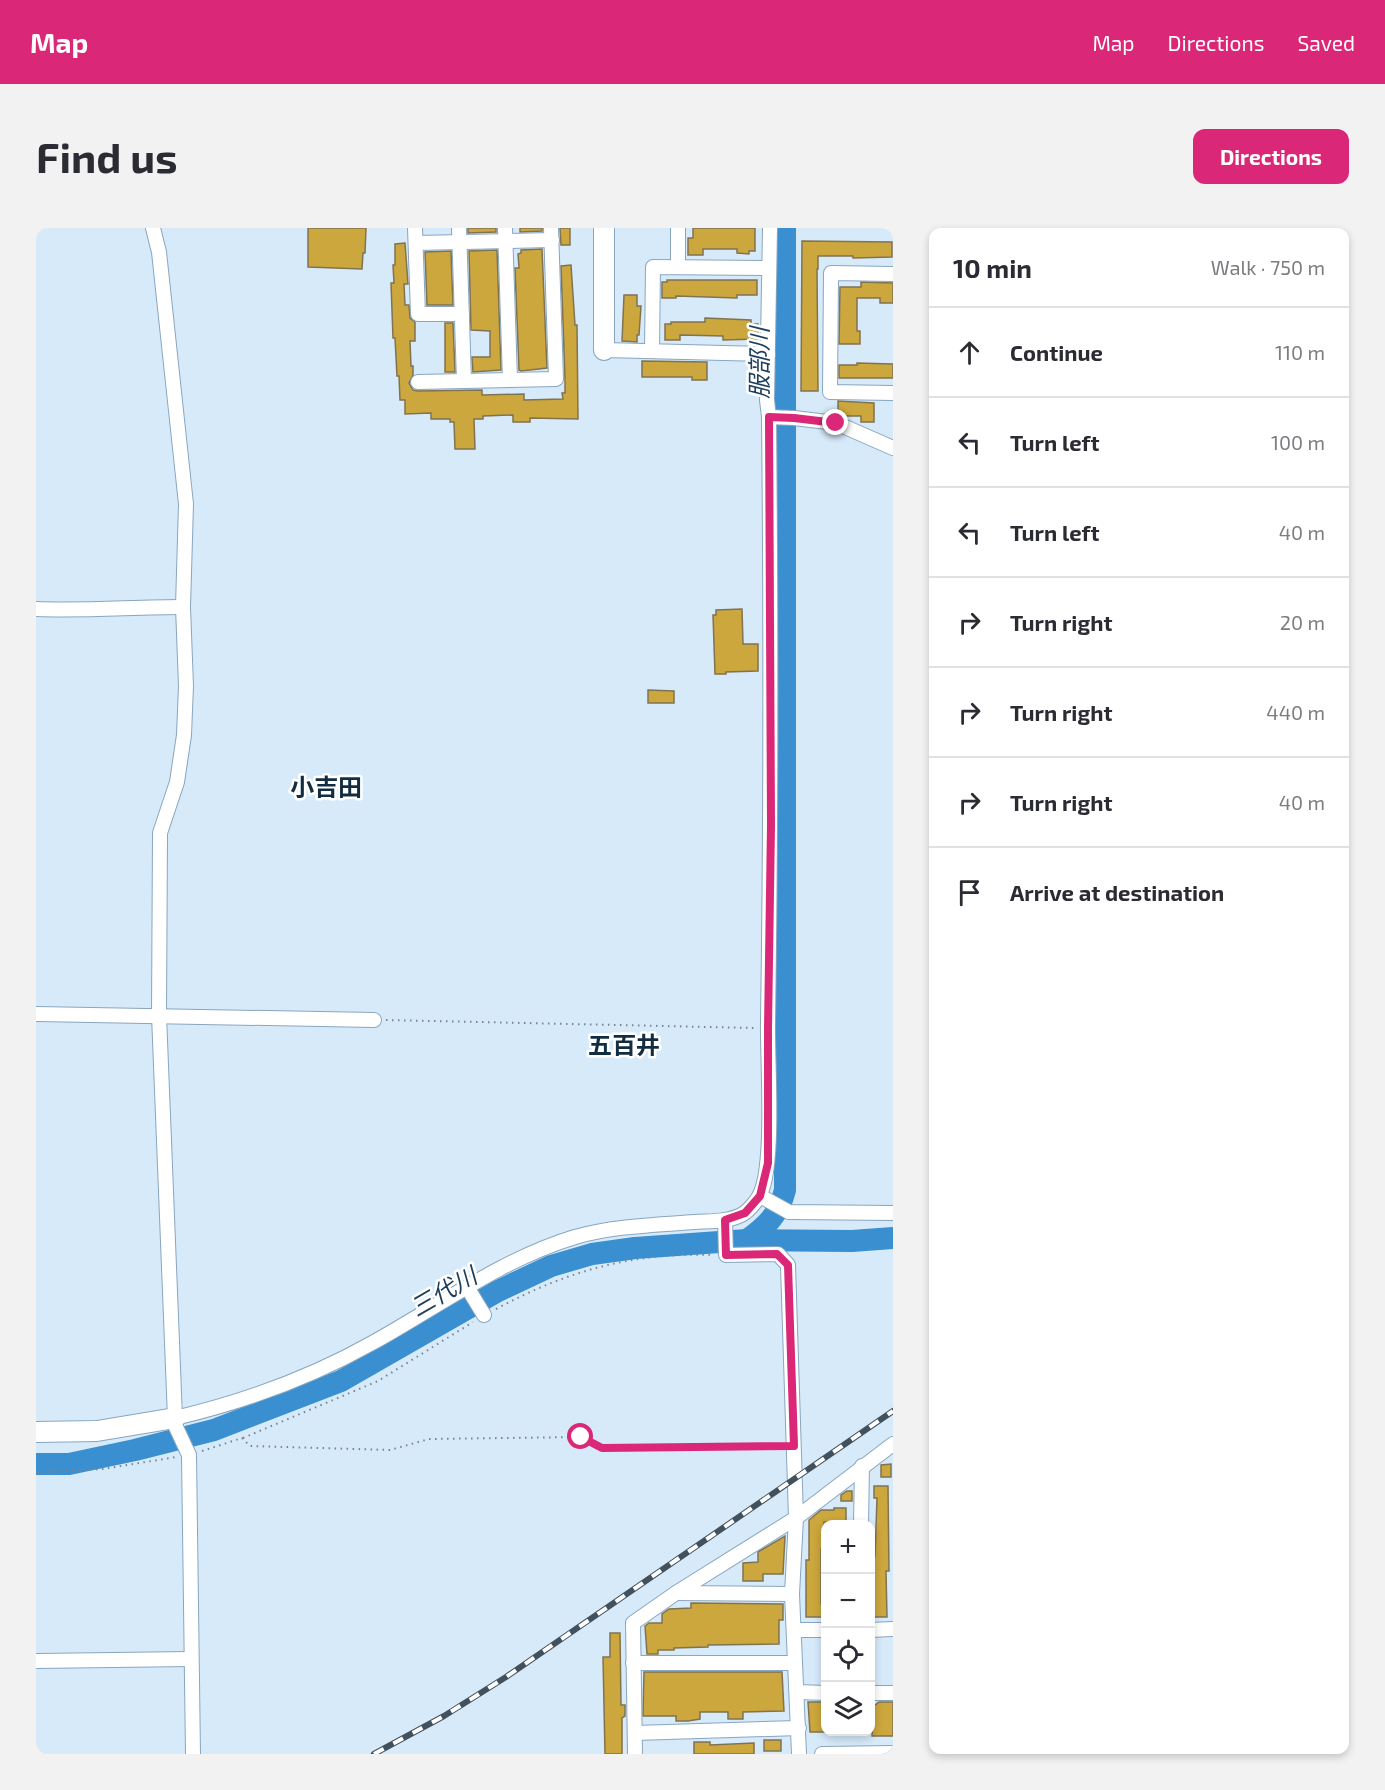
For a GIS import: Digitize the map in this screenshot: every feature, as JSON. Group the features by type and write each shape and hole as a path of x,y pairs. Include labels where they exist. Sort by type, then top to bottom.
{"street":[{"path":"153,228 159,252 186,504 183,606 186,686 184,735 177,782 160,834 159,1015 175,1421 187,1452 193,1754"},
{"path":"415,228 418,314 462,314"},
{"path":"459,228 464,381"},
{"path":"604,228 604,350 768,354"},
{"path":"678,228 678,267"},
{"path":"36,1432 97,1431 175,1421 217,1408 290,1382 371,1344 517,1261 574,1238 611,1229 725,1222 745,1213 764,1198 768,1163 771,825 769,417 767,400 770,228"},
{"path":"416,243 459,242 505,235 552,234 556,379 418,382"},
{"path":"505,235 510,380"},
{"path":"652,351 653,267 769,268"},
{"path":"893,273 831,273 830,392 893,393"},
{"path":"769,417 836,423 893,448"},
{"path":"36,609 82,610 183,606"},
{"path":"36,1014 374,1020"},
{"path":"764,1198 789,1212 893,1213"},
{"path":"725,1222 726,1253 777,1254 788,1265 796,1518 792,1594 799,1754"},
{"path":"467,1288 483,1314"},
{"path":"635,1754 633,1623 676,1593 796,1518 893,1444"},
{"path":"861,1520 862,1466"},
{"path":"676,1593 792,1594"},
{"path":"875,1629 893,1629"},
{"path":"794,1630 821,1630"},
{"path":"36,1661 191,1659"},
{"path":"633,1663 795,1663"},
{"path":"796,1692 821,1693"},
{"path":"875,1693 893,1693"},
{"path":"635,1733 799,1728"},
{"path":"822,1754 893,1754"}],"path":[{"path":"374,1020 768,1028"},
{"path":"36,1472 103,1469 242,1438 378,1381 483,1314 573,1273 632,1259 726,1253"},
{"path":"242,1438 250,1446 390,1450 429,1439 581,1437 602,1448 794,1446"}],"building":[{"path":"308,228 366,228 362,269 308,267"},
{"path":"468,228 496,228 496,232 468,233"},
{"path":"520,228 542,228 542,231 520,232"},
{"path":"560,228 570,228 570,245 561,245"},
{"path":"693,228 755,228 755,251 749,251 749,254 737,253 737,249 703,249 703,255 688,255 688,238 693,238"},
{"path":"802,241 892,242 892,257 818,256 818,391 801,391"},
{"path":"405,243 408,284 404,284 405,305 409,305 410,318 415,322 415,341 410,341 413,375 409,383 413,390 418,391 482,390 482,395 524,394 524,400 563,399 565,379 561,266 571,265 575,325 577,325 578,419 530,418 530,422 513,422 513,415 483,416 483,419 474,419 475,449 455,449 454,422 450,422 450,419 431,419 431,413 405,414 405,400 400,400 399,376 397,376 391,283 394,283 395,244"},
{"path":"542,249 547,368 521,371 519,370 515,268 519,268 518,254 521,250"},
{"path":"497,250 501,370 473,372 472,357 490,357 490,331 471,330 469,251"},
{"path":"451,251 453,305 427,305 425,252"},
{"path":"667,280 757,280 757,295 737,295 737,298 676,296 676,298 662,298 662,282 667,282"},
{"path":"861,282 893,283 893,303 880,303 880,298 857,298 857,331 860,331 860,344 839,344 840,287 861,287"},
{"path":"624,295 637,295 637,306 641,306 637,342 622,341"},
{"path":"705,318 751,320 751,324 758,324 758,339 723,340 723,336 680,335 680,340 665,340 665,324 705,322"},
{"path":"445,323 453,323 455,372 445,372"},
{"path":"642,361 707,362 707,380 692,380 692,377 642,377"},
{"path":"857,363 893,364 893,378 839,378 839,365 857,365"},
{"path":"838,401 874,403 874,422 861,422 861,416 843,416 843,412 838,412"},
{"path":"742,609 743,644 758,644 758,671 715,674 713,615 716,615 716,610"},
{"path":"648,690 674,691 674,703 648,703"},
{"path":"891,1464 891,1477 881,1477 881,1465"},
{"path":"874,1486 888,1486 887,1617 875,1617 877,1498 874,1498"},
{"path":"852,1491 852,1501 841,1501 841,1495"},
{"path":"834,1508 846,1508 846,1520 821,1520 821,1617 806,1617 809,1520 821,1510 834,1510"},
{"path":"785,1536 783,1574 763,1574 763,1581 743,1581 743,1563 758,1562 758,1552"},
{"path":"691,1603 783,1604 783,1620 779,1620 779,1644 708,1645 708,1647 658,1650 658,1654 647,1654 645,1626 649,1623 662,1623 662,1614 669,1609 691,1608"},
{"path":"610,1633 620,1633 621,1705 625,1705 625,1716 622,1718 622,1754 605,1754 603,1657 610,1657"},
{"path":"644,1672 782,1672 784,1711 743,1712 743,1719 728,1719 728,1712 700,1712 700,1719 688,1721 676,1721 676,1716 643,1716"},
{"path":"808,1702 821,1702 821,1732 810,1732"},
{"path":"879,1702 893,1702 893,1736 875,1736 875,1705"},
{"path":"764,1740 781,1740 781,1751 764,1751"},
{"path":"694,1742 710,1742 710,1745 754,1743 754,1754 694,1754"}],"waterway":[{"name":"服部川","path":"747,1240 771,1219 785,1190 785,228"},
{"name":"三代川","path":"36,1464 69,1464 214,1430 341,1381 498,1291 551,1266 592,1254 635,1248 747,1240 852,1241 893,1238"}],"railway":[{"path":"374,1754 444,1716 506,1677 893,1411"}],"district":[{"name":"小吉田","path":"326,786"},
{"name":"五百井","path":"624,1044"}],"route":[{"path":"581,1437 602,1448 794,1446 788,1265 777,1254 726,1255 725,1220 745,1213 760,1196 768,1163 771,825 769,417 836,423"}]}
